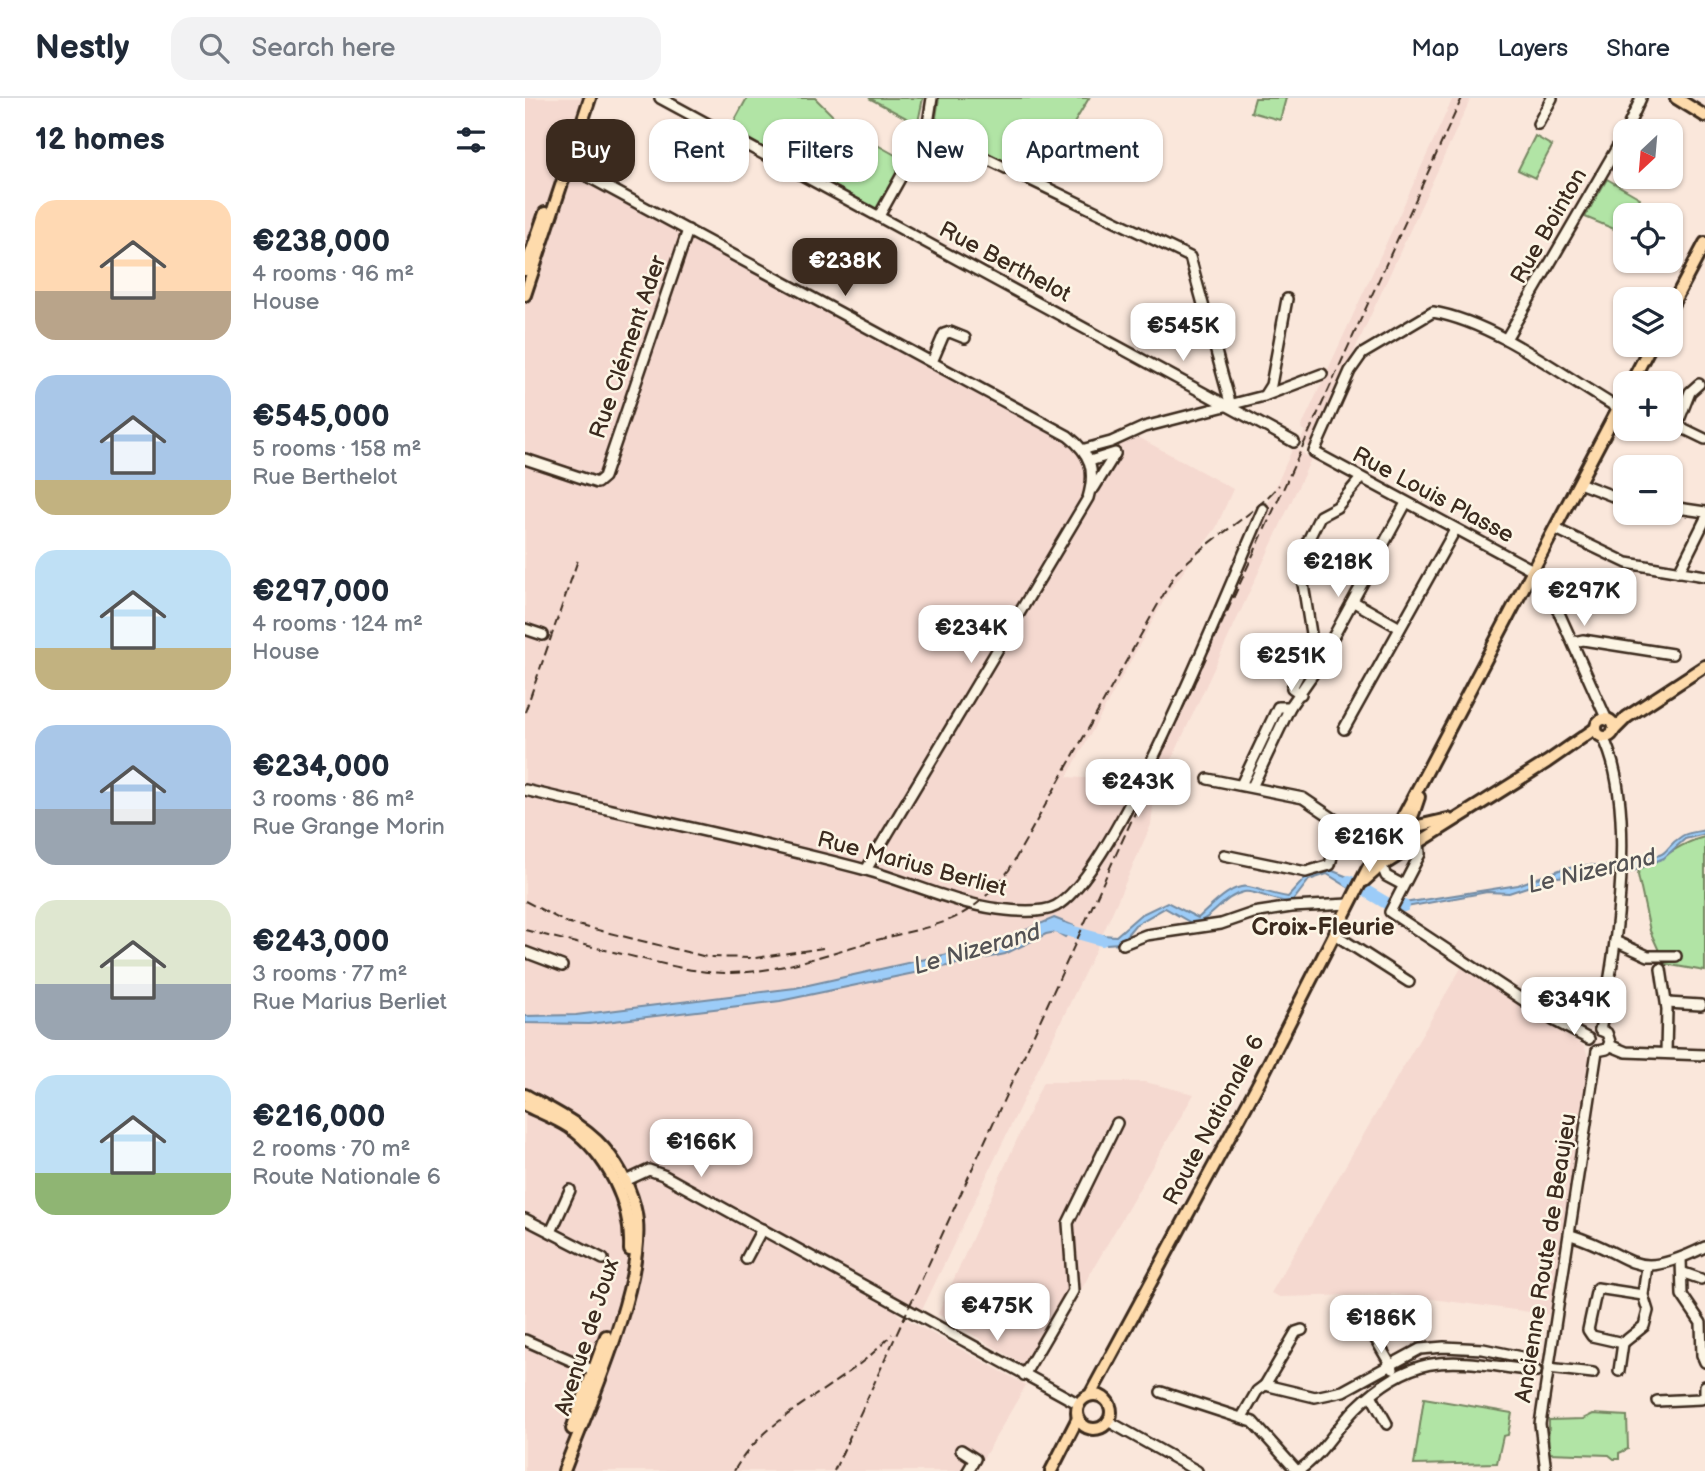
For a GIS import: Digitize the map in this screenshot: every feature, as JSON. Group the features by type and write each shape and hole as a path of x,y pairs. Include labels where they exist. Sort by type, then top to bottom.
{"main road":[{"path":"579,119 585,98"},
{"path":"582,119 590,98"},
{"path":"1668,98 1700,113"},
{"path":"1676,98 1700,113"},
{"path":"525,270 559,182"},
{"path":"525,295 561,182"},
{"path":"1682,287 1705,243"},
{"name":"Route Nationale 6","path":"1090,1395 1103,1376 1349,904 1426,772 1613,419"},
{"path":"1385,864 1419,840 1604,726 1627,717 1705,666"},
{"name":"Route Nationale 6","path":"1359,888 1385,864 1409,828 1426,772"},
{"path":"1391,836 1409,828 1460,816"},
{"name":"Avenue de Joux","path":"525,1095 574,1122 591,1135 610,1156 637,1220 636,1251 630,1285 564,1471"},
{"name":"Avenue de Joux","path":"525,1105 567,1126 582,1138 621,1183"},
{"name":"Avenue de Joux","path":"557,1471 598,1372"},
{"name":"Route Nationale 6","path":"1103,1376 1103,1398"},
{"path":"1051,1471 1081,1422 1079,1404 1090,1395 1103,1398 1109,1406 1108,1420 1095,1428 1081,1422"}],"street":[{"name":"Rue Berthelot","path":"660,98 1294,442"},
{"path":"929,119 932,98"},
{"path":"1538,124 1552,98"},
{"name":"Rue Bointon","path":"1632,119 1641,98"},
{"name":"Rue Bointon","path":"1506,339 1613,154"},
{"path":"988,159 1190,257 1231,406"},
{"path":"598,182 1068,436 1085,449 1090,461 1094,479 1088,498"},
{"path":"879,216 898,182"},
{"name":"Rue Clément Ader","path":"525,459 597,483 604,477 688,230"},
{"path":"1263,396 1271,385 1287,299"},
{"name":"Rue Louis Plasse","path":"1506,339 1450,316 1433,312 1363,354 1350,371 1314,452 1533,570"},
{"path":"932,362 944,334 950,332 965,338"},
{"path":"1506,339 1613,395"},
{"path":"1085,449 1111,442 1144,427 1231,406 1322,374"},
{"path":"1683,406 1690,392 1699,384"},
{"path":"1683,428 1705,439"},
{"path":"866,870 1115,454 1111,442"},
{"path":"1090,461 1115,454"},
{"path":"1301,694 1292,688 1313,646 1300,559 1320,516 1337,507 1361,478"},
{"path":"1579,483 1613,495"},
{"path":"1252,787 1290,707 1301,694 1354,602 1406,503"},
{"name":"Rue Marius Berliet","path":"525,790 866,870 996,909 1025,911 1055,907 1075,889 1100,854 1142,781 1263,509"},
{"path":"1683,509 1705,512"},
{"path":"1679,572 1705,520"},
{"path":"1556,529 1627,564 1705,576"},
{"path":"1344,729 1455,530"},
{"path":"1533,570 1542,575 1574,642 1604,726 1615,774 1622,876 1615,941 1600,1030"},
{"path":"1354,602 1400,628"},
{"path":"525,629 543,635"},
{"path":"1574,642 1583,640 1672,654"},
{"path":"1241,785 1278,707 1290,707"},
{"path":"1208,779 1303,798 1340,823 1391,836 1385,864 1386,876 1403,885"},
{"path":"1224,855 1306,872 1330,865 1340,823"},
{"path":"1409,828 1419,840 1420,854 1395,897 1390,912 1553,1020 1589,1039"},
{"path":"1123,944 1146,934 1221,924 1253,913 1291,907 1349,904"},
{"path":"1334,934 1409,982"},
{"path":"1615,941 1648,956 1677,956"},
{"path":"525,952 562,966"},
{"path":"1661,969 1667,1003 1666,1052"},
{"path":"1667,1003 1701,1005"},
{"path":"1600,1030 1609,1036 1609,1045 1604,1051 1597,1051 1590,1046 1589,1039 1593,1033 1600,1030"},
{"path":"1609,1045 1626,1052 1705,1055"},
{"name":"Ancienne Route de Beaujeu","path":"1546,1471 1540,1424 1597,1051"},
{"path":"1024,1375 1073,1291 1069,1223 1117,1123"},
{"path":"621,1183 649,1170 663,1175 1079,1404"},
{"path":"551,1232 570,1190"},
{"path":"525,1219 603,1259"},
{"path":"746,1259 762,1229"},
{"path":"1571,1235 1622,1259 1647,1266 1681,1258 1705,1247"},
{"path":"1681,1258 1684,1273 1682,1295 1703,1322 1702,1355 1705,1362"},
{"path":"1619,1371 1623,1343 1644,1326 1648,1311 1643,1296 1647,1266"},
{"path":"1684,1273 1701,1279"},
{"path":"1623,1343 1592,1336 1588,1329 1597,1288 1643,1296"},
{"path":"1368,1326 1398,1376"},
{"path":"1242,1416 1257,1391 1265,1385 1296,1332 1302,1330"},
{"path":"525,1340 598,1372"},
{"path":"1265,1385 1315,1397 1343,1391 1420,1349 1444,1347 1483,1349 1521,1357 1536,1371"},
{"path":"1161,1392 1242,1416 1261,1430 1297,1471 1316,1459 1355,1409 1414,1366 1430,1362 1454,1362 1536,1371 1593,1373"},
{"path":"1657,1401 1700,1399 1705,1395 1705,1385"},
{"path":"1371,1395 1387,1424"},
{"path":"1108,1420 1197,1471"},
{"path":"961,1450 975,1459 968,1471"}],"shaded area":[{"path":"525,98 595,98 588,119 546,119 546,182 590,182 1072,446 1140,438 1233,489 1216,528 1169,591 1067,777 1144,782 1292,450 1296,448 1311,459 1154,798 1151,825 1096,949 922,1310 904,1300 897,1314 1026,1385 976,1471 525,1471"},
{"path":"1453,98 1471,98 1310,447 1300,442 1305,431 1301,428"},
{"path":"1461,968 1584,1046 1591,1062 1552,1315 1394,1294 1280,1297 1271,1293"},
{"path":"1043,1082 1145,1082 1194,1094 1034,1371 938,1314"}],"green space":[{"path":"747,98 815,98 836,119 763,119 763,147 749,139 749,119 735,119"},
{"path":"869,98 923,98 919,119 908,119"},
{"path":"939,98 1089,98 1077,119 1002,119 1002,160 988,154 988,119 936,117"},
{"path":"1255,98 1286,98 1280,120 1251,112"},
{"path":"1535,136 1552,146 1535,178 1518,170"},
{"path":"878,145 892,153 893,182 877,209 827,182 878,182"},
{"path":"1607,179 1613,182 1613,189 1624,189 1640,198 1637,203 1613,203 1613,229 1585,217"},
{"path":"1705,837 1705,971 1665,964 1650,931 1638,875 1639,869"},
{"path":"1424,1398 1512,1413 1508,1435 1503,1436 1497,1463 1414,1465"},
{"path":"1593,1414 1627,1416 1628,1449 1619,1453 1619,1459 1609,1455 1548,1453 1549,1420 1583,1419"}],"water":[{"path":"1705,830 1705,834 1685,839 1664,858 1631,872 1631,862 1642,856 1658,856 1682,836"},
{"path":"1588,865 1615,867 1615,872 1557,877 1509,893 1487,892 1396,909 1398,904 1518,885 1562,869"},
{"path":"1328,869 1358,881 1353,890 1327,874 1309,880 1292,902 1244,892 1230,898 1200,922 1193,924 1165,908 1135,925 1120,943 1106,944 1087,938 1089,934 1116,936 1140,915 1167,902 1198,918 1228,892 1242,887 1288,897 1307,876"},
{"path":"1054,918 1074,926 1065,937 1056,932 1046,934 1005,954 780,1001 589,1024 525,1023 525,1016 576,1015 795,988 993,944"}],"waterway":[{"name":"Le Nizerand","path":"1349,881 1393,907 1404,906"},
{"name":"Le Nizerand","path":"1056,927 1102,940"}],"railway":[{"path":"834,1471 1462,98"},
{"path":"525,930 672,966 727,973 766,970 803,961 935,925 965,912 994,888 1009,870 1175,574 1279,485"},
{"path":"525,712 579,557"},
{"path":"525,901 565,922 707,957 755,958 823,948"},
{"path":"734,1471 748,1450 766,1432 853,1369 892,1334"}],"district":[{"name":"Croix-Fleurie","path":"1323,927"}]}
